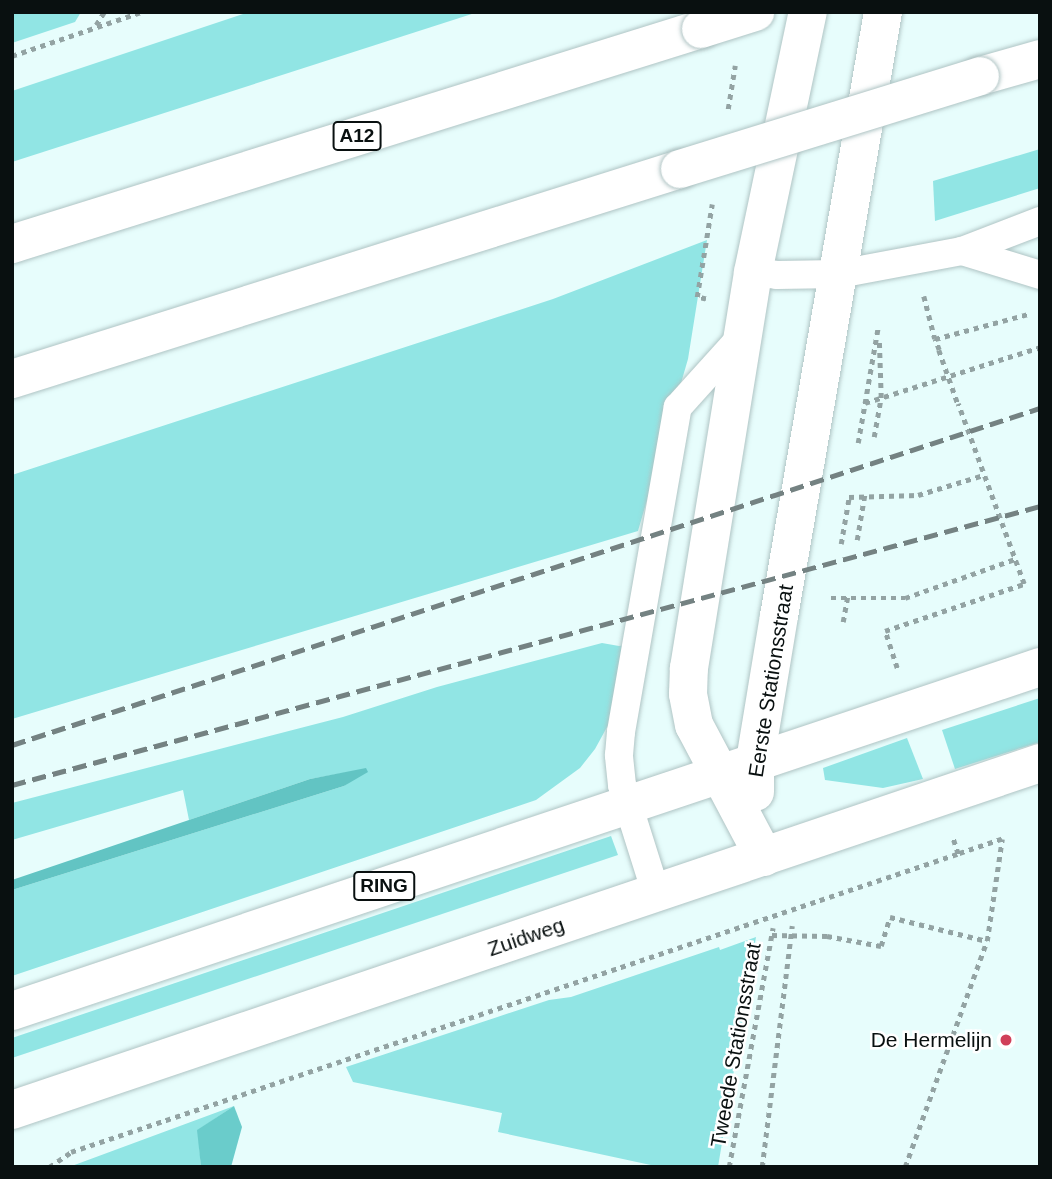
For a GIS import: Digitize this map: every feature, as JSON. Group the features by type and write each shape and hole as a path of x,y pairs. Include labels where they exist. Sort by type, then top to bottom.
{"main road":[{"name":"A12","path":"12,244 755,12"},
{"name":"Eerste Stationsstraat","path":"764,857 694,725 688,680 753,272 807,12"},
{"name":"Eerste Stationsstraat","path":"764,857 755,794 755,761 883,12"},
{"path":"12,379 1040,59"},
{"name":"RING","path":"12,1011 1040,667"},
{"name":"Zuidweg","path":"12,1110 1040,764"}],"lane":[{"path":"753,272 776,275 839,274 962,251 1040,221"},
{"path":"962,251 1040,275"},
{"path":"656,893 628,805 619,765 621,732 678,407 742,336"}],"path":[{"path":"95,26 104,12"},
{"path":"12,56 141,12"},
{"path":"958,404 935,339 1040,311"},
{"path":"858,443 878,327 881,398 874,437"},
{"path":"865,402 1040,347"},
{"path":"841,544 849,497 918,495 984,475"},
{"path":"857,540 865,495"},
{"path":"831,598 905,598 1015,559"},
{"path":"844,622 848,596"},
{"path":"49,1167 85,1148 958,854"},
{"path":"772,935 827,936 881,946 890,917 987,941"},
{"path":"762,1167 792,926"},
{"name":"Tweede Stationsstraat","path":"729,1167 773,928"}],"shaded area":[{"path":"12,12 81,12 75,22 12,43"},
{"path":"249,12 478,12 12,162 12,91"},
{"path":"1040,149 1040,188 935,221 933,181"},
{"path":"707,240 688,359 638,531 12,719 12,475 553,299"},
{"path":"602,643 626,645 612,718 595,749 580,768 536,800 12,976 12,890 344,786 366,769 310,779 189,820 183,790 12,840 12,803 343,717 437,687"},
{"path":"1040,698 1040,742 955,769 942,730"},
{"path":"907,738 923,779 883,788 825,780 823,768"},
{"path":"366,768 368,772 344,786 12,890 12,880 310,779"},
{"path":"611,836 618,855 12,1058 12,1038"},
{"path":"756,937 718,1167 660,1167 498,1132 502,1113 353,1082 346,1067 549,1000 571,997"},
{"path":"234,1106 198,1130 201,1167 69,1167"},
{"path":"234,1106 242,1127 231,1167 201,1167 197,1130"}],"railway":[{"path":"12,745 1040,408"},
{"path":"12,785 1040,506"}],"place":[{"name":"De Hermelijn","path":"1006,1040"}]}
